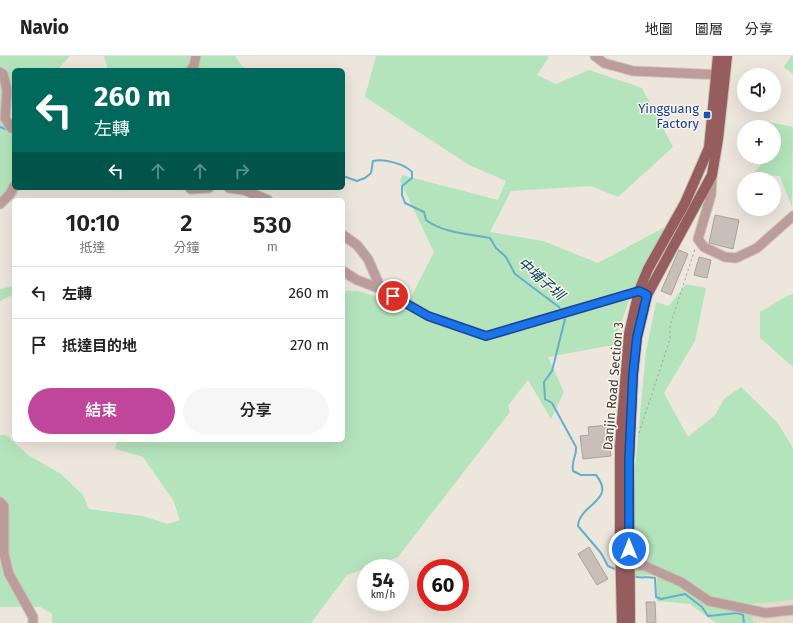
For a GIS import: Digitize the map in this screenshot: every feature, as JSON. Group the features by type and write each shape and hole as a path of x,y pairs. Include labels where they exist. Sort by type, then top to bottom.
{"main road":[{"name":"Danjin Road Section 3","path":"643,293 712,175 718,139 720,74 718,56"},
{"name":"Danjin Road Section 3","path":"630,623 625,571 620,446 628,334 643,293 648,269 685,203 710,148 720,74 726,56"},
{"name":"Danjin Road Section 3","path":"622,623 625,571"}],"street":[{"path":"192,68 196,56"},
{"path":"595,56 604,63 633,71 720,74"},
{"path":"0,72 3,74 7,90 4,118 12,128"},
{"path":"710,148 712,175 711,195 698,239 704,247 725,257 736,258 757,248 793,216"},
{"path":"0,204 12,190"},
{"path":"244,190 263,198"},
{"path":"345,236 357,245 368,259 381,289"},
{"path":"345,272 357,280 381,289 428,316 486,336 643,293"},
{"path":"0,502 4,506 4,554 9,574 33,617 33,623"},
{"path":"625,571 645,566 681,582 709,600 766,613 793,610"}],"path":[{"path":"637,438 670,339 670,326 698,239"}],"shaded area":[{"path":"793,600 793,623 753,623 752,604"}],"green space":[{"path":"0,56 70,56 59,68 12,68 12,93 5,93 1,120 6,131 12,134 12,190 19,190 17,195 0,209"},
{"path":"104,56 235,56 244,68 107,68"},
{"path":"376,56 547,56 549,57 537,75 556,84 589,70 642,88 673,147 618,197 591,186 511,191 490,232 543,241 598,263 665,227 634,287 613,345 548,357 564,392 551,419 528,380 508,406 510,412 398,557 392,559 357,559 357,571 347,575 311,623 52,623 52,613 40,607 0,607 0,435 6,435 28,455 61,474 83,495 89,509 142,516 168,524 180,520 173,500 143,457 115,449 117,442 345,442 345,291 358,291 385,299 409,301 434,252 400,181 402,175 498,200 506,181 469,165 365,97"},
{"path":"791,56 793,56 793,74 784,67"},
{"path":"781,124 793,127 792,207 781,179 781,172 755,172 762,164 781,164"},
{"path":"686,284 706,288 695,341 664,393 688,437 715,415 724,399 741,387 777,422 793,448 793,600 752,604 753,623 716,623 690,604 657,601 657,575 634,576 635,467 646,352 656,302 669,306"},
{"path":"12,286 12,295 0,301 0,289"},
{"path":"793,294 793,367 760,338 760,312"}],"building":[{"path":"715,215 739,220 733,249 709,243"},
{"path":"679,250 688,254 671,295 661,291"},
{"path":"699,257 711,260 707,278 694,275"},
{"path":"607,425 611,456 583,459 580,436 589,435 588,427"},
{"path":"589,547 608,579 597,585 578,554"},
{"path":"646,602 655,602 656,623 647,623"}],"waterway":[{"name":"中埔子圳","path":"0,127 8,130"},
{"name":"中埔子圳","path":"345,177 357,181 365,178 371,173 373,161 377,160 394,162 409,169 412,172 412,178 402,186 402,195 405,203 424,212 426,220 440,228 490,238 496,248 506,257 515,274 559,307 562,312"},
{"name":"中埔子圳","path":"563,316 565,319 552,371 544,382 545,399 552,403 576,447 573,471 581,475 596,475 601,484 602,491 600,497 584,512 578,526 601,553 608,566 617,570"},
{"name":"中埔子圳","path":"633,576 655,578 656,597 661,599 685,594 702,607 708,616 738,613 743,615 744,623"}],"place":[{"name":"Yingguang Factory","path":"707,115"}],"route":[{"path":"393,296 428,316 486,336 639,291 647,295 637,337 633,374 629,460 629,549"}]}
